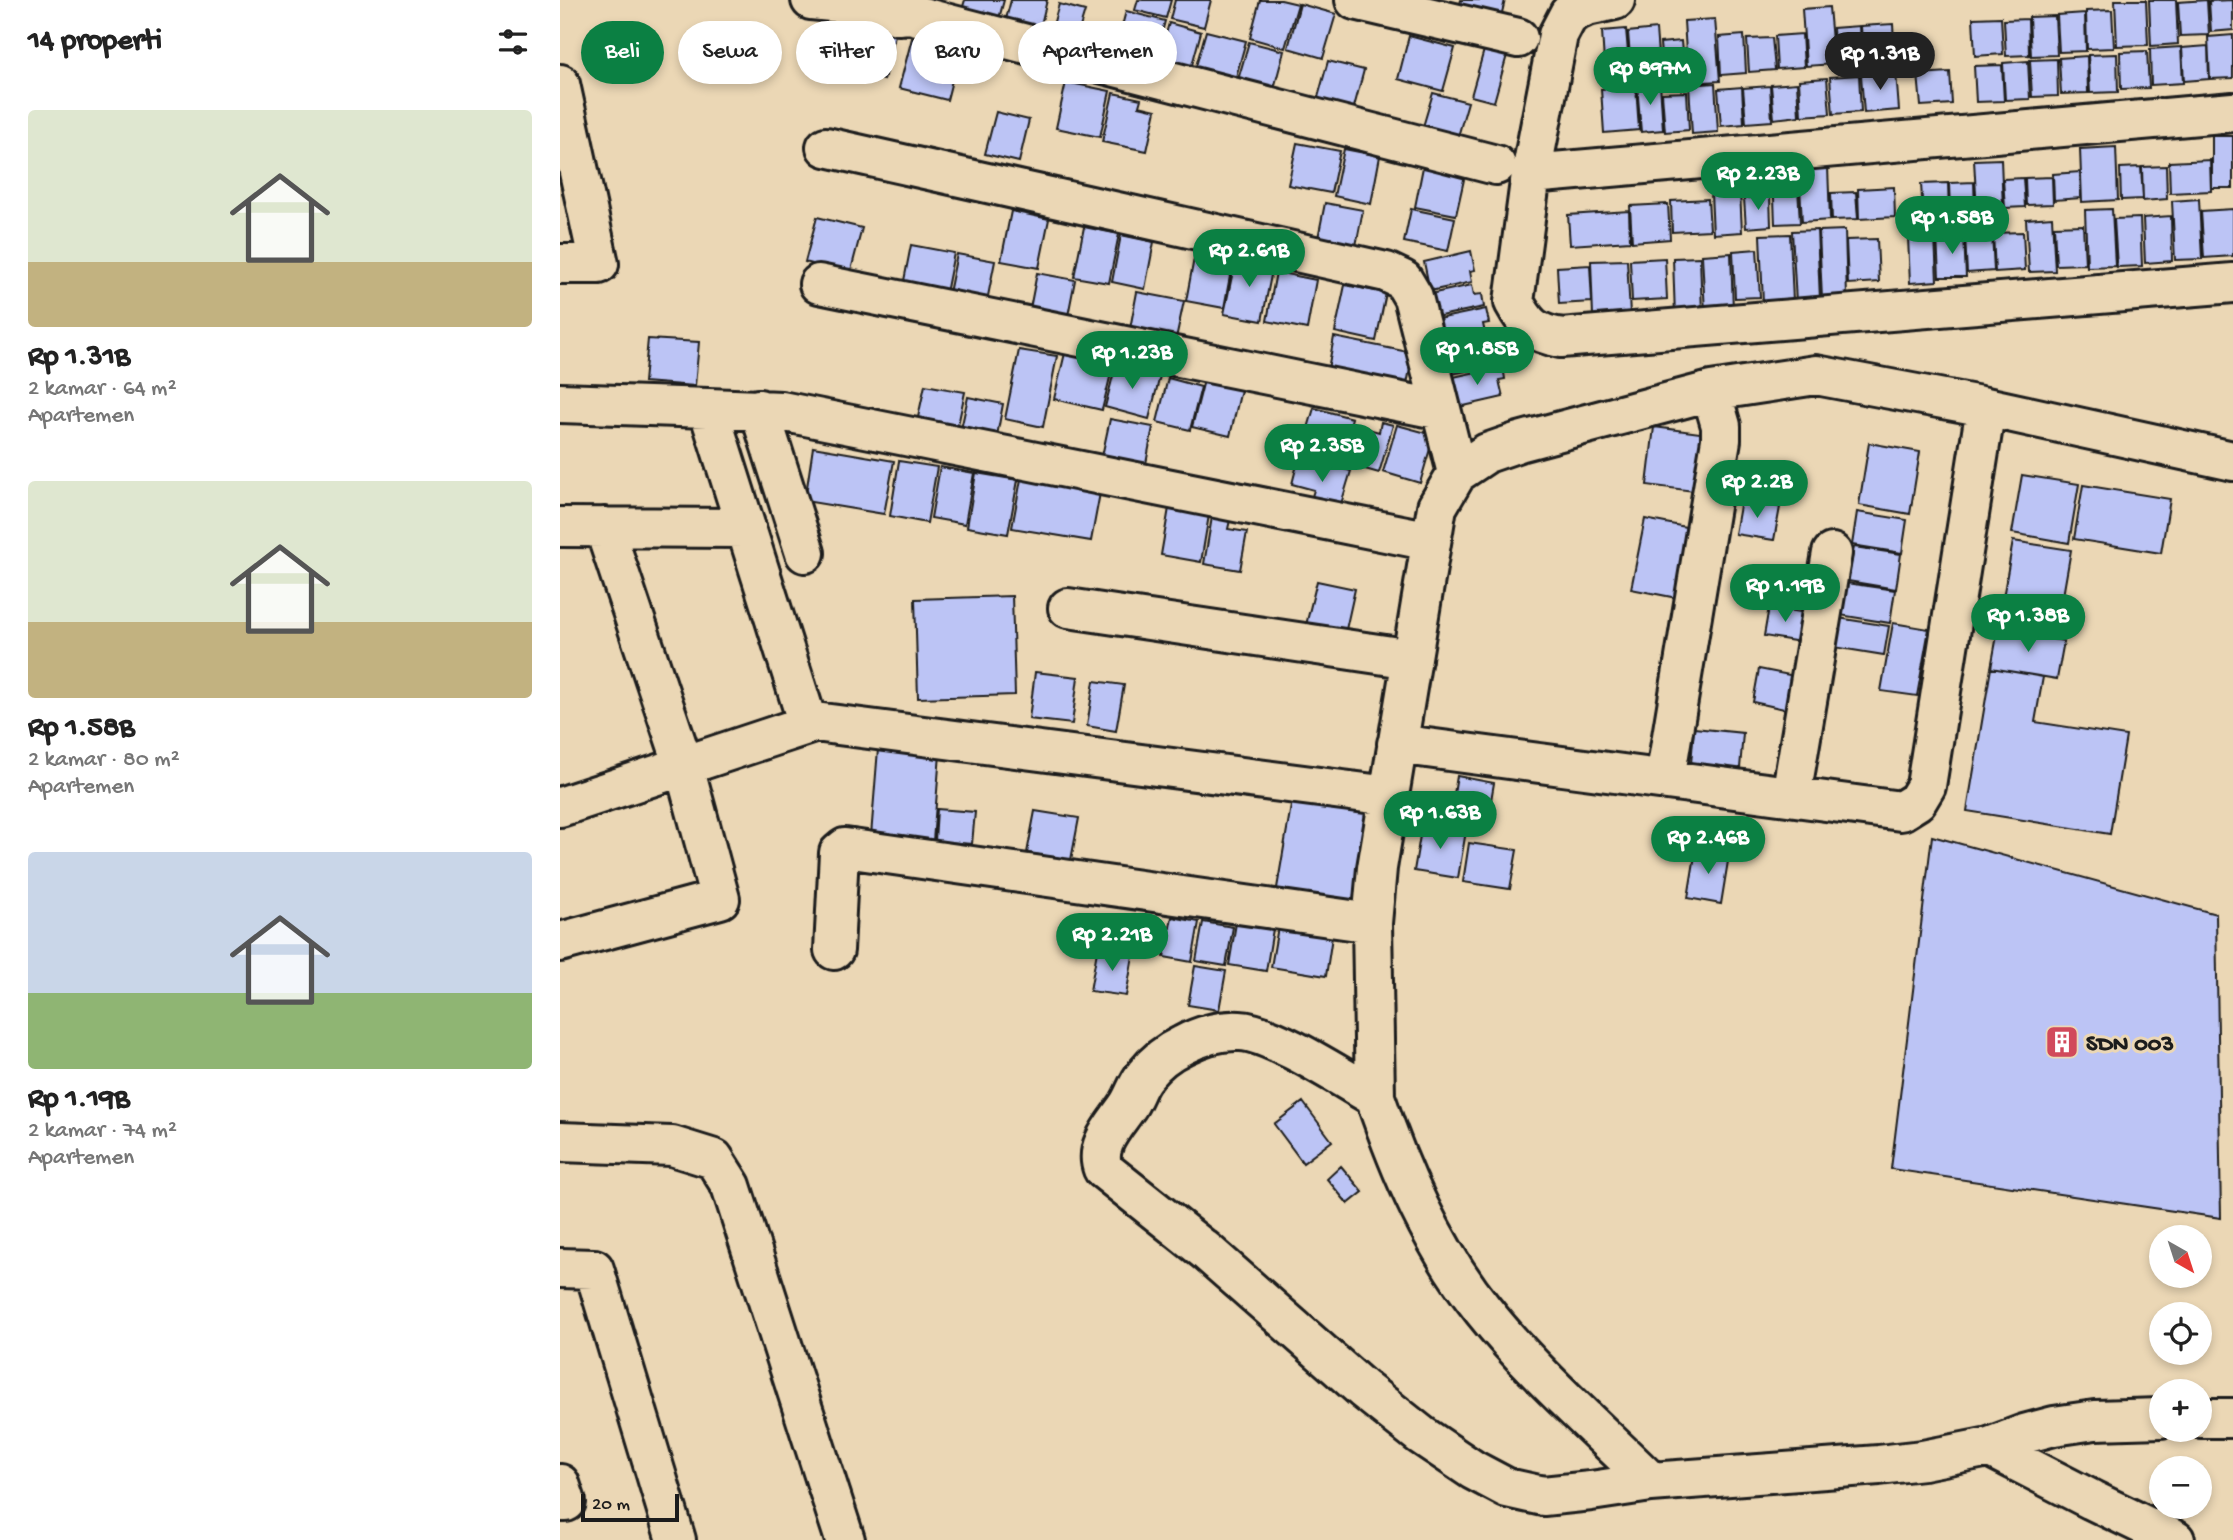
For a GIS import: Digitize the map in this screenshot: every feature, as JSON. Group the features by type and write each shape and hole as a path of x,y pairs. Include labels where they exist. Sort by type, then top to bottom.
{"street":[{"path":"811,0 899,8 910,14 1513,169 2233,111"},
{"path":"1355,0 1518,38"},
{"path":"1615,0 1587,6 1569,14 1558,35 1513,169 1514,302 1524,320 1540,334 1561,338 2233,283"},
{"path":"560,264 599,264 562,105"},
{"path":"826,147 1385,272 1403,280 1413,298 1457,473"},
{"path":"819,284 1441,410"},
{"path":"1651,1482 1511,1344 1481,1309 1427,1221 1394,1152 1375,1097 1372,923 1377,868 1437,507 1457,473 1487,453 1711,391 1816,375 1986,407 2233,460"},
{"path":"1665,779 1721,440 1721,426 1711,391"},
{"path":"560,403 759,409 795,414 1431,541"},
{"path":"1397,744 1901,811 1917,801 1926,786 1986,407"},
{"path":"708,408 807,721 1389,796"},
{"path":"759,409 805,553"},
{"path":"560,527 746,528"},
{"path":"560,943 720,899 684,766 604,527"},
{"path":"1791,796 1832,553"},
{"path":"1068,608 1412,659"},
{"path":"560,807 816,722"},
{"path":"834,950 839,853 845,848 1372,923"},
{"path":"1375,1097 1270,1039 1242,1031 1213,1034 1192,1040 1174,1050 1161,1058 1144,1076 1102,1146 1100,1162 1110,1176 1206,1251 1363,1389 1421,1435 1473,1470 1507,1488 1543,1496 1651,1482 1879,1465 1923,1460 1989,1447 2054,1426 2095,1420 2149,1418"},
{"path":"560,1142 672,1146 715,1159 731,1186 845,1540"},
{"path":"560,1268 594,1269 676,1540"},
{"path":"2212,1418 2233,1418"},
{"path":"1989,1447 2175,1540"},
{"path":"560,1484 566,1502 560,1502"}],"building":[{"path":"965,0 1004,0 998,21 978,21 960,16"},
{"path":"1011,0 1047,0 1042,21 1018,21 1018,27 1005,23"},
{"path":"1138,0 1171,0 1166,18 1135,10"},
{"path":"1175,0 1211,0 1204,27 1170,19"},
{"path":"1260,0 1281,0 1298,4 1285,48 1250,38"},
{"path":"1461,0 1505,0 1498,30 1456,21"},
{"path":"2115,0 2146,0 2148,45 2117,46"},
{"path":"2149,0 2176,0 2178,44 2151,46"},
{"path":"2207,0 2209,35 2180,36 2178,2"},
{"path":"2233,0 2233,30 2211,32 2209,1"},
{"path":"1059,4 1085,11 1082,21 1054,21"},
{"path":"1300,4 1336,14 1323,58 1288,48"},
{"path":"1829,7 1834,64 1806,66 1802,9"},
{"path":"2112,10 2114,48 2087,49 2086,11"},
{"path":"1126,11 1165,21 1123,21"},
{"path":"2085,13 2086,51 2059,52 2057,15"},
{"path":"2055,16 2057,55 2031,56 2029,17"},
{"path":"2001,17 2003,54 1975,56 1973,18"},
{"path":"1715,19 1720,81 1688,83 1684,21"},
{"path":"2028,19 2029,55 2006,56 2004,20"},
{"path":"1893,24 1895,59 1863,61 1861,26"},
{"path":"1177,25 1201,32 1189,76 1177,73"},
{"path":"1859,26 1861,61 1835,63 1833,28"},
{"path":"1626,29 1630,76 1605,78 1602,31"},
{"path":"1656,29 1660,81 1632,83 1628,32"},
{"path":"1206,31 1246,41 1232,91 1192,80"},
{"path":"1802,34 1804,67 1777,69 1775,36"},
{"path":"1744,35 1746,73 1721,75 1719,37"},
{"path":"2233,35 2233,78 2210,79 2208,37"},
{"path":"1409,36 1455,48 1443,91 1398,79"},
{"path":"1772,38 1775,70 1749,72 1747,39"},
{"path":"1681,41 1684,78 1663,80 1660,43"},
{"path":"911,42 911,84 951,84 947,100 899,88"},
{"path":"1249,42 1284,51 1271,100 1235,90"},
{"path":"2208,46 2209,79 2184,81 2182,48"},
{"path":"2181,47 2183,83 2151,85 2150,49"},
{"path":"1484,50 1507,55 1494,102 1471,96"},
{"path":"2147,51 2149,88 2121,89 2120,52"},
{"path":"2117,54 2118,92 2090,93 2088,55"},
{"path":"2087,56 2088,93 2061,94 2059,58"},
{"path":"2057,59 2058,96 2032,97 2030,60"},
{"path":"1328,61 1364,70 1350,122 1314,112"},
{"path":"2028,61 2030,99 2005,100 2003,63"},
{"path":"2002,65 2004,101 1976,102 1974,66"},
{"path":"1896,72 1899,110 1864,113 1861,75"},
{"path":"1950,72 1952,104 1921,106 1918,74"},
{"path":"1859,75 1861,112 1833,114 1830,77"},
{"path":"1827,78 1830,114 1801,116 1799,80"},
{"path":"1660,83 1663,130 1641,132 1637,85"},
{"path":"1715,83 1718,132 1692,134 1689,85"},
{"path":"1797,83 1799,116 1774,119 1771,85"},
{"path":"1066,84 1110,91 1100,137 1056,128"},
{"path":"1636,86 1639,130 1604,133 1601,89"},
{"path":"1770,86 1772,121 1746,123 1743,88"},
{"path":"1742,87 1744,124 1721,126 1718,89"},
{"path":"1687,92 1689,130 1665,132 1662,93"},
{"path":"1113,93 1141,99 1139,106 1156,110 1147,151 1102,142"},
{"path":"1433,93 1468,102 1457,140 1422,130"},
{"path":"996,112 1029,120 1019,162 985,154"},
{"path":"2212,136 2233,136 2233,188 2212,188"},
{"path":"1297,143 1340,151 1331,193 1288,185"},
{"path":"2116,147 2118,200 2082,202 2080,149"},
{"path":"1344,149 1380,156 1371,204 1334,196"},
{"path":"2001,159 2003,209 1977,211 1974,160"},
{"path":"2210,160 2211,191 2170,193 2169,162"},
{"path":"2166,166 2167,199 2143,201 2142,167"},
{"path":"1423,167 1465,175 1456,215 1415,207"},
{"path":"1828,167 1830,220 1802,222 1799,169"},
{"path":"2141,167 2143,199 2121,200 2120,168"},
{"path":"1797,170 1800,223 1775,224 1773,171"},
{"path":"1739,171 1742,232 1713,234 1710,172"},
{"path":"2080,172 2081,198 2054,200 2053,174"},
{"path":"2052,177 2053,204 2026,205 2025,178"},
{"path":"2023,178 2025,207 2005,208 2003,179"},
{"path":"1974,182 1975,210 1951,212 1950,183"},
{"path":"1948,183 1949,213 1923,214 1921,184"},
{"path":"1894,187 1895,217 1859,219 1858,189"},
{"path":"1856,192 1858,219 1832,220 1831,193"},
{"path":"1770,197 1771,226 1746,228 1744,198"},
{"path":"1708,199 1710,230 1672,232 1671,201"},
{"path":"2199,199 2202,259 2175,260 2172,201"},
{"path":"1325,203 1363,210 1354,256 1316,248"},
{"path":"1668,204 1670,239 1632,242 1630,206"},
{"path":"1411,209 1455,218 1448,251 1404,242"},
{"path":"2112,209 2115,266 2087,267 2085,210"},
{"path":"2233,209 2233,256 2204,258 2201,211"},
{"path":"1011,211 1049,219 1039,268 1001,261"},
{"path":"1629,211 1630,241 1570,245 1568,215"},
{"path":"2171,216 2172,261 2145,263 2143,218"},
{"path":"817,217 862,228 850,274 805,262"},
{"path":"2052,217 2055,271 2029,272 2026,219"},
{"path":"2140,218 2142,266 2117,267 2114,219"},
{"path":"2083,225 2085,264 2056,265 2054,226"},
{"path":"1084,227 1119,234 1109,283 1074,277"},
{"path":"1817,230 1820,300 1796,302 1792,231"},
{"path":"1845,230 1847,298 1822,299 1819,231"},
{"path":"2023,232 2025,270 1995,272 1993,233"},
{"path":"1992,233 1994,271 1967,273 1965,235"},
{"path":"1790,234 1793,302 1763,303 1760,235"},
{"path":"1121,235 1154,242 1145,289 1112,282"},
{"path":"1964,235 1966,277 1939,277 1937,236"},
{"path":"1935,236 1937,281 1910,283 1908,237"},
{"path":"1877,239 1879,282 1848,284 1846,240"},
{"path":"911,245 954,253 945,298 902,291"},
{"path":"1757,249 1760,297 1735,298 1733,251"},
{"path":"1471,251 1475,270 1470,271 1472,282 1430,291 1424,262"},
{"path":"1195,253 1233,260 1224,308 1186,301"},
{"path":"1731,253 1733,310 1705,312 1702,255"},
{"path":"957,254 995,261 986,306 948,298"},
{"path":"1236,257 1273,265 1262,321 1224,314"},
{"path":"1700,257 1702,314 1675,316 1673,258"},
{"path":"1665,258 1667,299 1632,301 1630,260"},
{"path":"1627,260 1630,314 1593,316 1591,261"},
{"path":"1590,265 1592,302 1559,304 1557,267"},
{"path":"1276,272 1316,280 1307,329 1267,321"},
{"path":"1037,273 1075,280 1066,326 1028,319"},
{"path":"1345,285 1386,293 1376,341 1335,332"},
{"path":"1472,285 1474,295 1482,294 1484,307 1435,317 1430,294"},
{"path":"1137,292 1184,301 1175,343 1129,334"},
{"path":"1486,309 1489,323 1483,324 1486,338 1439,348 1433,320"},
{"path":"1334,337 1413,353 1404,400 1325,385"},
{"path":"648,339 699,342 695,386 644,382"},
{"path":"1486,339 1488,349 1496,347 1500,364 1447,375 1441,349"},
{"path":"1019,350 1057,356 1043,427 1005,419"},
{"path":"1065,353 1113,365 1102,410 1054,399"},
{"path":"1116,364 1160,376 1149,419 1105,407"},
{"path":"1503,366 1505,379 1499,380 1503,397 1455,408 1449,378"},
{"path":"1168,378 1201,387 1190,430 1157,422"},
{"path":"1204,380 1241,390 1230,436 1192,427"},
{"path":"925,385 965,392 957,430 917,422"},
{"path":"968,397 1003,404 996,441 960,434"},
{"path":"1314,408 1352,418 1339,463 1301,452"},
{"path":"1110,419 1153,427 1145,469 1101,461"},
{"path":"1381,422 1393,425 1379,473 1344,463 1354,425 1379,432"},
{"path":"1397,425 1434,435 1420,483 1383,472"},
{"path":"1654,427 1708,434 1701,492 1647,485"},
{"path":"1869,443 1920,452 1910,514 1859,505"},
{"path":"813,447 894,461 884,514 805,501"},
{"path":"1299,457 1351,471 1338,514 1309,506 1314,490 1292,484"},
{"path":"899,461 937,467 927,523 890,516"},
{"path":"1738,462 1785,470 1779,505 1732,497"},
{"path":"940,467 974,473 965,524 931,518"},
{"path":"976,473 1018,480 1008,534 967,527"},
{"path":"2022,475 2079,484 2069,543 2012,533"},
{"path":"1021,479 1100,493 1091,541 1012,528"},
{"path":"2083,485 2170,499 2161,553 2074,539"},
{"path":"1741,500 1780,507 1774,540 1735,534"},
{"path":"1169,508 1209,515 1201,562 1161,555"},
{"path":"1857,512 1907,520 1902,553 1852,545"},
{"path":"1212,517 1230,520 1228,529 1247,532 1240,570 1204,564"},
{"path":"1645,519 1701,530 1687,600 1631,589"},
{"path":"2013,541 2071,550 2056,636 1998,626"},
{"path":"1854,547 1901,554 1896,589 1848,581"},
{"path":"1317,581 1355,589 1345,634 1306,625"},
{"path":"1846,583 1895,590 1890,623 1840,615"},
{"path":"1012,596 1015,695 918,698 915,599"},
{"path":"1769,607 1807,613 1801,642 1764,636"},
{"path":"1838,618 1889,626 1884,655 1834,647"},
{"path":"1893,623 1929,629 1917,696 1881,691"},
{"path":"1998,630 2064,641 2057,679 1991,668"},
{"path":"1991,668 2043,677 2035,722 2126,736 2110,834 1967,811"},
{"path":"1759,669 1800,677 1793,711 1753,702"},
{"path":"1035,672 1078,677 1072,724 1029,719"},
{"path":"1094,681 1124,685 1116,731 1087,726"},
{"path":"1694,728 1743,733 1739,780 1690,776"},
{"path":"878,749 940,754 933,841 871,836"},
{"path":"1457,776 1494,783 1489,812 1452,806"},
{"path":"1293,794 1372,807 1355,907 1276,894"},
{"path":"937,809 975,812 972,844 935,841"},
{"path":"1035,811 1079,818 1071,860 1027,853"},
{"path":"1422,824 1466,831 1458,878 1414,871"},
{"name":"SDN 003","path":"1932,836 2216,914 2221,1218 1891,1169"},
{"path":"1469,843 1517,850 1510,889 1463,882"},
{"path":"1696,849 1729,855 1721,904 1688,898"},
{"path":"1172,917 1199,922 1192,962 1164,957"},
{"path":"1237,917 1274,923 1266,971 1229,965"},
{"path":"1279,921 1333,930 1326,976 1271,967"},
{"path":"1203,922 1233,927 1226,966 1196,961"},
{"path":"1097,951 1133,956 1126,996 1090,991"},
{"path":"1195,966 1226,971 1219,1010 1188,1005"},
{"path":"1303,1102 1332,1141 1303,1163 1274,1124"},
{"path":"1341,1166 1363,1192 1348,1204 1327,1179"}],"place":[{"name":"SDN 003","path":"2062,1042"}]}
